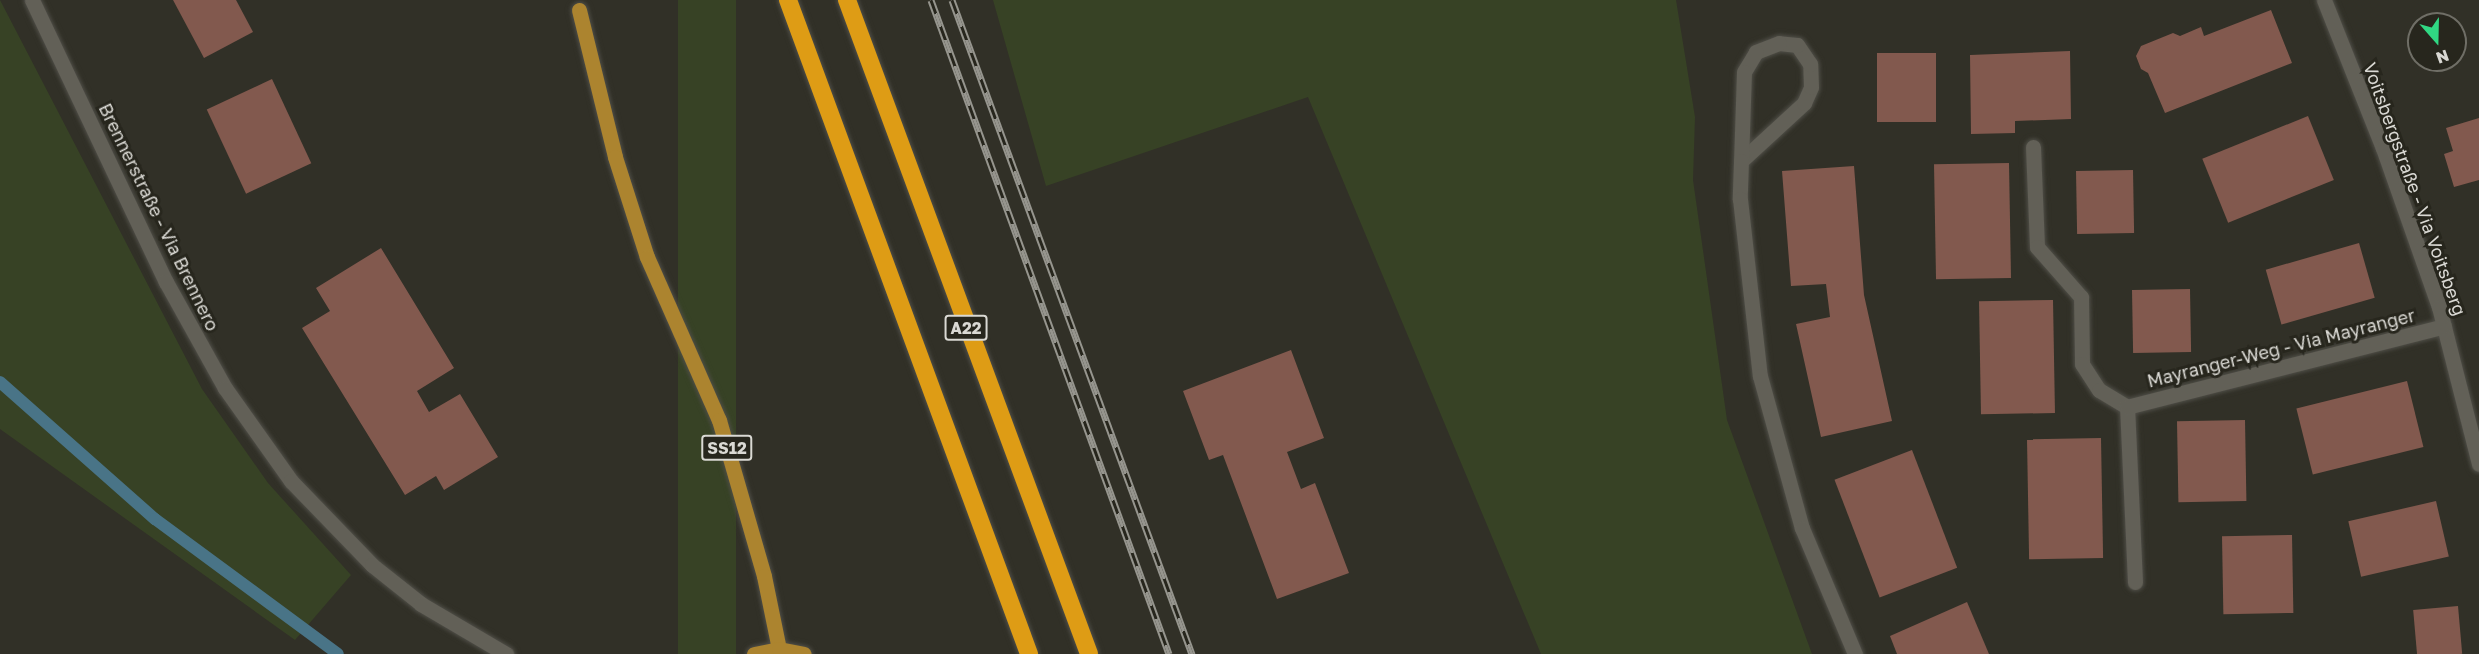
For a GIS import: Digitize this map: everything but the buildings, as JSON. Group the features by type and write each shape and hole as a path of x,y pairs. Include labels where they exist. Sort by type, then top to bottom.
{"highway":[{"path":"788,0 1029,654"},
{"name":"A22","path":"847,0 1089,654"}],"main road":[{"name":"SS12","path":"579,10 615,157 647,257 719,420 764,576 779,649"},
{"path":"754,654 779,649 804,654"}],"street":[{"name":"Brennerstraße - Via Brennero","path":"32,0 166,282 225,388 291,482 372,565 413,598 506,654"},
{"name":"Voitsbergstraße - Via Voitsberg","path":"2324,0 2383,148 2444,326 2479,464"},
{"path":"1741,161 1804,103 1811,87 1810,64 1797,45 1779,43 1756,52 1744,72 1741,161 1740,199 1760,376 1802,528 1855,654"},
{"path":"2033,147 2037,247 2081,297 2082,364 2099,390 2127,407 2135,582"},
{"name":"Mayranger-Weg - Via Mayranger","path":"2127,407 2444,326"}],"green space":[{"path":"0,0 202,389 268,483 351,575 295,640 0,429"},
{"path":"678,0 736,0 736,654 678,654"},
{"path":"993,0 1676,0 1695,117 1693,180 1727,420 1812,654 1541,654 1308,97 1046,186"}],"waterway":[{"path":"0,382 155,519 338,654"}],"railway":[{"path":"931,0 1169,654"},
{"path":"952,0 1192,654"}]}
